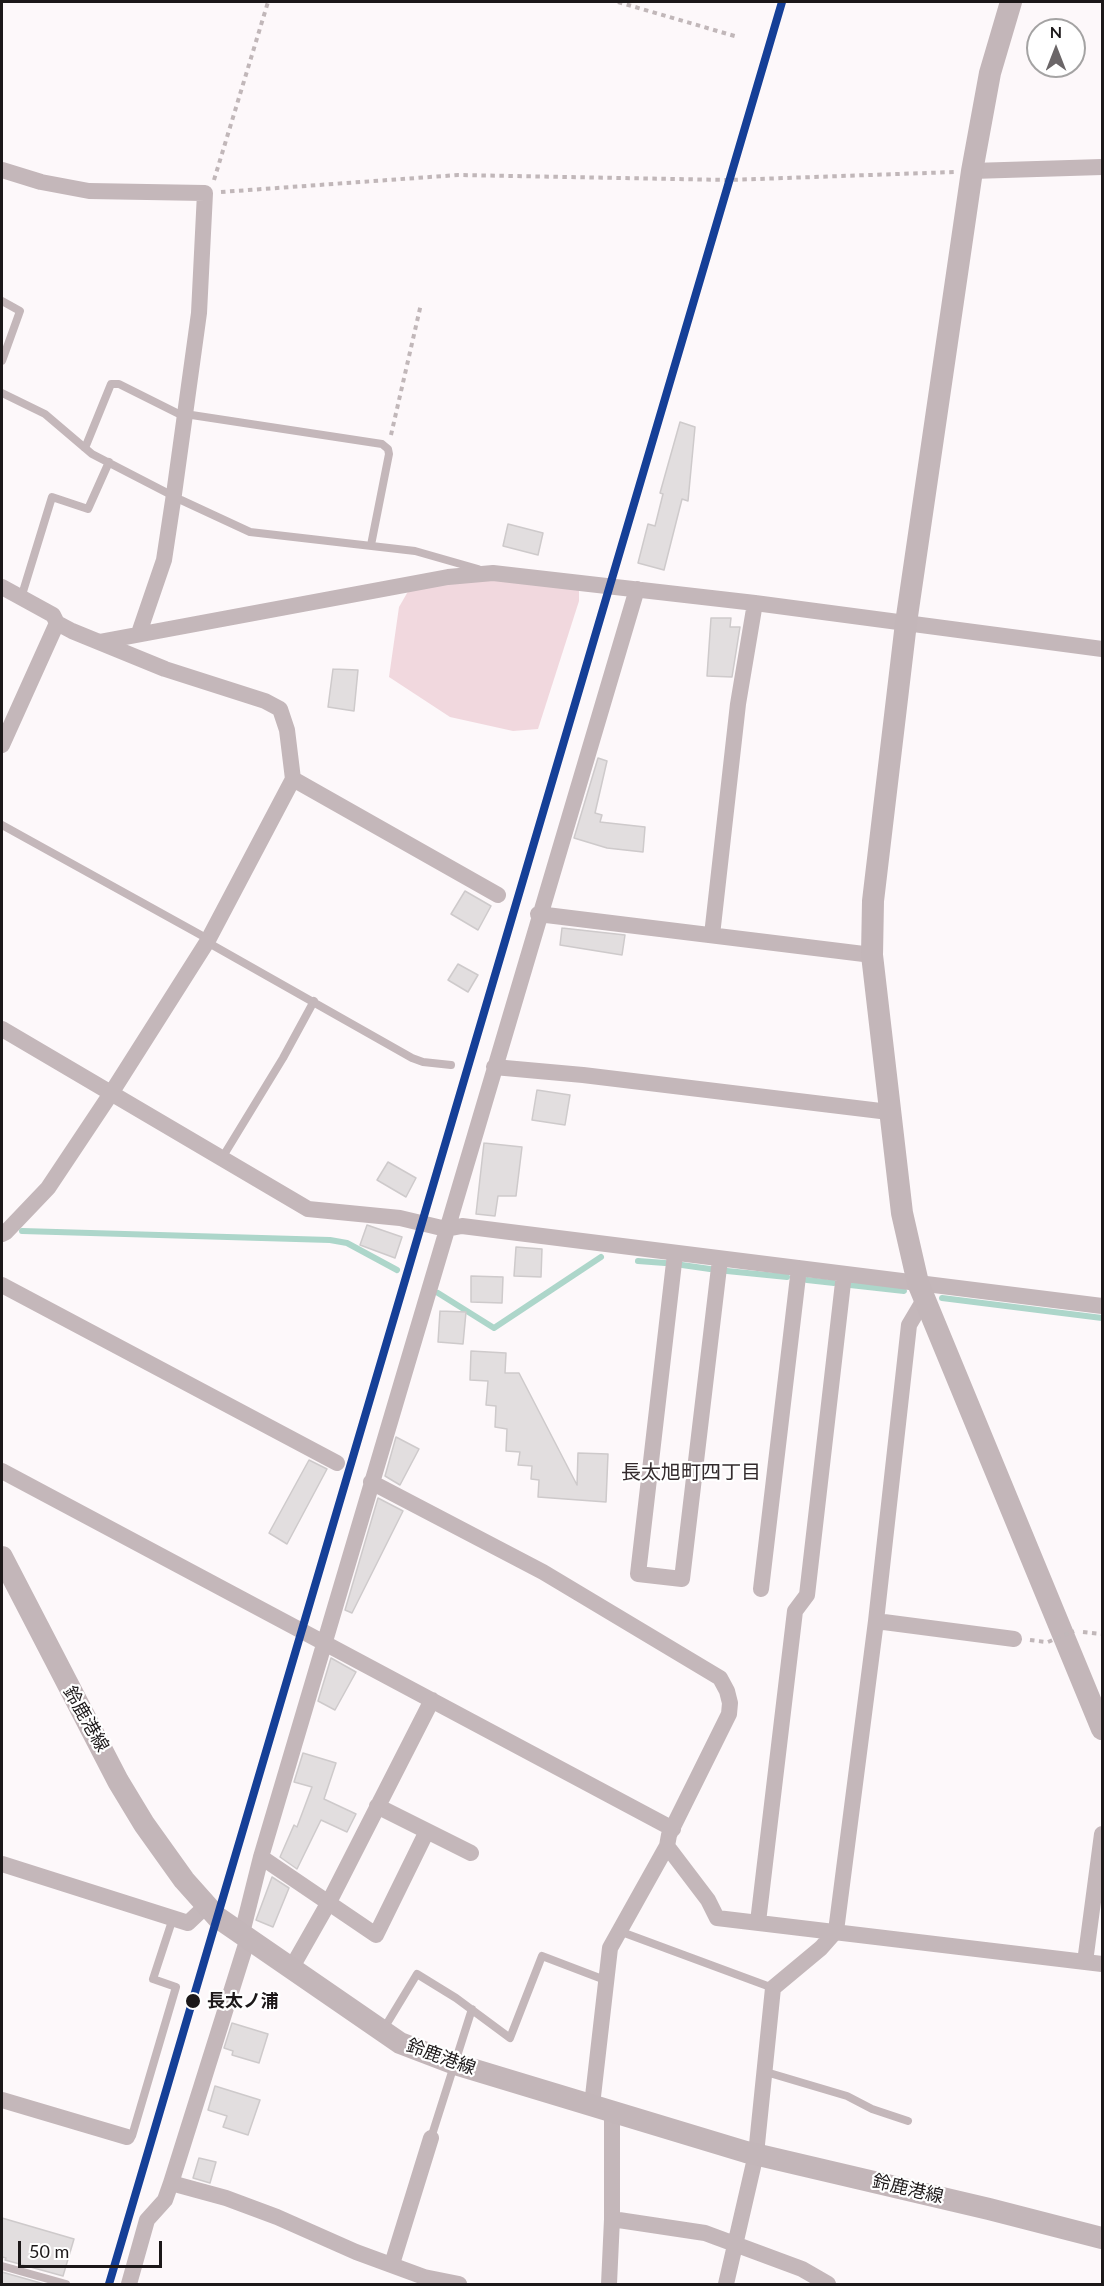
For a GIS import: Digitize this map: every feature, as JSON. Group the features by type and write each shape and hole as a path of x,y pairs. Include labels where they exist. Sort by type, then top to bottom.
{"street":[{"path":"1011,2 990,74 972,171 906,623 873,901 872,955 902,1213 922,1291 1102,1729"},
{"path":"972,171 1102,167"},
{"path":"2,170 41,182 89,191 208,190 199,313 164,560 139,633"},
{"path":"99,642 448,577 493,573 755,603 1102,649"},
{"path":"2,587 53,615 57,622 99,642 165,669 280,709 287,730 293,779 208,940 110,1095 48,1188 3,1237"},
{"path":"129,2284 147,2220 165,2200 171,2183 245,1936 261,1857 538,914 637,589"},
{"path":"712,935 738,704 755,603"},
{"path":"2,745 57,622"},
{"path":"293,779 498,895"},
{"path":"538,914 872,955"},
{"path":"2,1029 110,1095 308,1209 400,1218 446,1229 462,1226 844,1274 922,1291 1102,1306"},
{"path":"494,1067 583,1075 889,1112"},
{"path":"675,1254 639,1574 682,1579 720,1259"},
{"path":"761,1589 799,1268"},
{"path":"758,1922 795,1611 807,1595 844,1274"},
{"path":"2,1286 337,1463"},
{"path":"726,2284 737,2245 756,2154 773,1988 821,1948 836,1931 876,1621 909,1325 922,1291"},
{"path":"2,1471 673,1829"},
{"path":"371,1482 543,1572 720,1678 730,1703 729,1714 667,1846 610,1948 605,1980 602,2108 612,2219 609,2284"},
{"name":"鈴鹿港線","path":"2,1557 118,1781 168,1860 217,1917 400,2043 455,2064 657,2127 756,2154 1102,2238"},
{"path":"876,1621 1014,1639"},
{"path":"292,1967 329,1902 432,1700"},
{"path":"377,1806 471,1853"},
{"path":"261,1857 376,1935 427,1831"},
{"path":"1085,1962 1102,1834"},
{"path":"667,1846 708,1900 717,1918 1102,1964"},
{"path":"2,1864 188,1923 207,1905"},
{"path":"2,2100 127,2137"},
{"path":"392,2264 430,2138"},
{"path":"171,2183 218,2196 277,2217 356,2252 424,2277 459,2284"},
{"path":"612,2219 689,2229 802,2270 828,2284"}],"lane":[{"path":"2,301 20,311 2,361"},
{"path":"85,448 111,384 119,384 185,415 376,442 388,449 370,545"},
{"path":"2,393 45,414 85,448 109,462 174,494 181,500 250,531 415,551 493,573"},
{"path":"21,598 52,497 88,509 109,462"},
{"path":"2,825 412,1058 423,1062 451,1065"},
{"path":"222,1158 283,1058 314,1001"},
{"path":"127,2137 132,2136 176,1987 153,1979 173,1917"},
{"path":"619,1930 773,1988"},
{"path":"383,2031 417,1974 472,2009 510,2038 542,1956 605,1980"},
{"path":"430,2138 472,2009"},
{"path":"766,2072 847,2096 872,2109 908,2121"},
{"path":"2,2266 66,2284"}],"path":[{"path":"268,2 221,158 208,190 458,175 729,180 972,171"},
{"path":"618,2 738,37"},
{"path":"388,449 421,304"},
{"path":"1048,1642 1074,1631 1102,1634"}],"shaded area":[{"path":"485,578 579,589 579,601 538,729 513,731 450,717 389,677 399,607 410,588"}],"building":[{"path":"680,422 695,427 688,501 682,499 664,570 638,563 648,524 655,526 663,494 660,493"},
{"path":"508,524 543,533 538,555 503,546"},
{"path":"711,618 731,618 730,627 740,627 732,677 707,676"},
{"path":"333,669 358,670 354,711 328,707"},
{"path":"598,758 607,761 595,813 602,815 600,822 645,827 643,852 607,848 574,838"},
{"path":"465,891 491,906 478,930 451,914"},
{"path":"562,928 625,935 622,955 560,945"},
{"path":"458,964 478,975 468,992 448,980"},
{"path":"537,1090 570,1095 565,1125 532,1120"},
{"path":"484,1143 522,1147 516,1196 498,1196 495,1216 476,1214"},
{"path":"388,1162 416,1178 406,1197 377,1180"},
{"path":"367,1225 402,1237 395,1258 360,1245"},
{"path":"516,1247 542,1249 541,1277 514,1276"},
{"path":"471,1276 503,1277 502,1303 471,1302"},
{"path":"440,1311 466,1312 463,1344 438,1342"},
{"path":"471,1351 506,1353 505,1373 519,1373 577,1485 578,1453 608,1454 606,1502 538,1497 539,1480 531,1479 532,1466 518,1465 520,1452 506,1451 507,1429 495,1427 496,1406 486,1405 488,1381 470,1380"},
{"path":"396,1437 419,1449 400,1485 385,1476"},
{"path":"309,1460 327,1469 287,1544 269,1533"},
{"path":"378,1498 403,1511 352,1613 345,1610"},
{"path":"331,1658 356,1672 335,1710 318,1701"},
{"path":"303,1753 336,1763 324,1799 356,1814 347,1832 321,1820 297,1869 280,1857 294,1825 297,1827 312,1787 294,1782"},
{"path":"272,1877 289,1888 273,1927 256,1920"},
{"path":"232,2023 268,2034 259,2063 232,2055 233,2051 224,2048"},
{"path":"215,2086 260,2100 248,2135 223,2127 227,2116 208,2110"},
{"path":"199,2158 216,2162 210,2183 193,2178"},
{"path":"2,2218 74,2239 63,2276 5,2260 6,2258 2,2257"},
{"path":"2,2272 44,2284 2,2284"}],"waterway":[{"path":"22,1231 330,1240 347,1243 397,1270"},
{"path":"438,1293 494,1328 601,1257"},
{"path":"638,1261 665,1263"},
{"path":"682,1265 710,1269"},
{"path":"727,1271 787,1277"},
{"path":"807,1280 834,1283"},
{"path":"850,1285 904,1291"},
{"path":"942,1298 1102,1318"}],"transit line":[{"path":"109,2284 782,2"}],"place":[{"name":"長太ノ浦","path":"193,2001"}],"district":[{"name":"長太旭町四丁目","path":"691,1473"}]}
